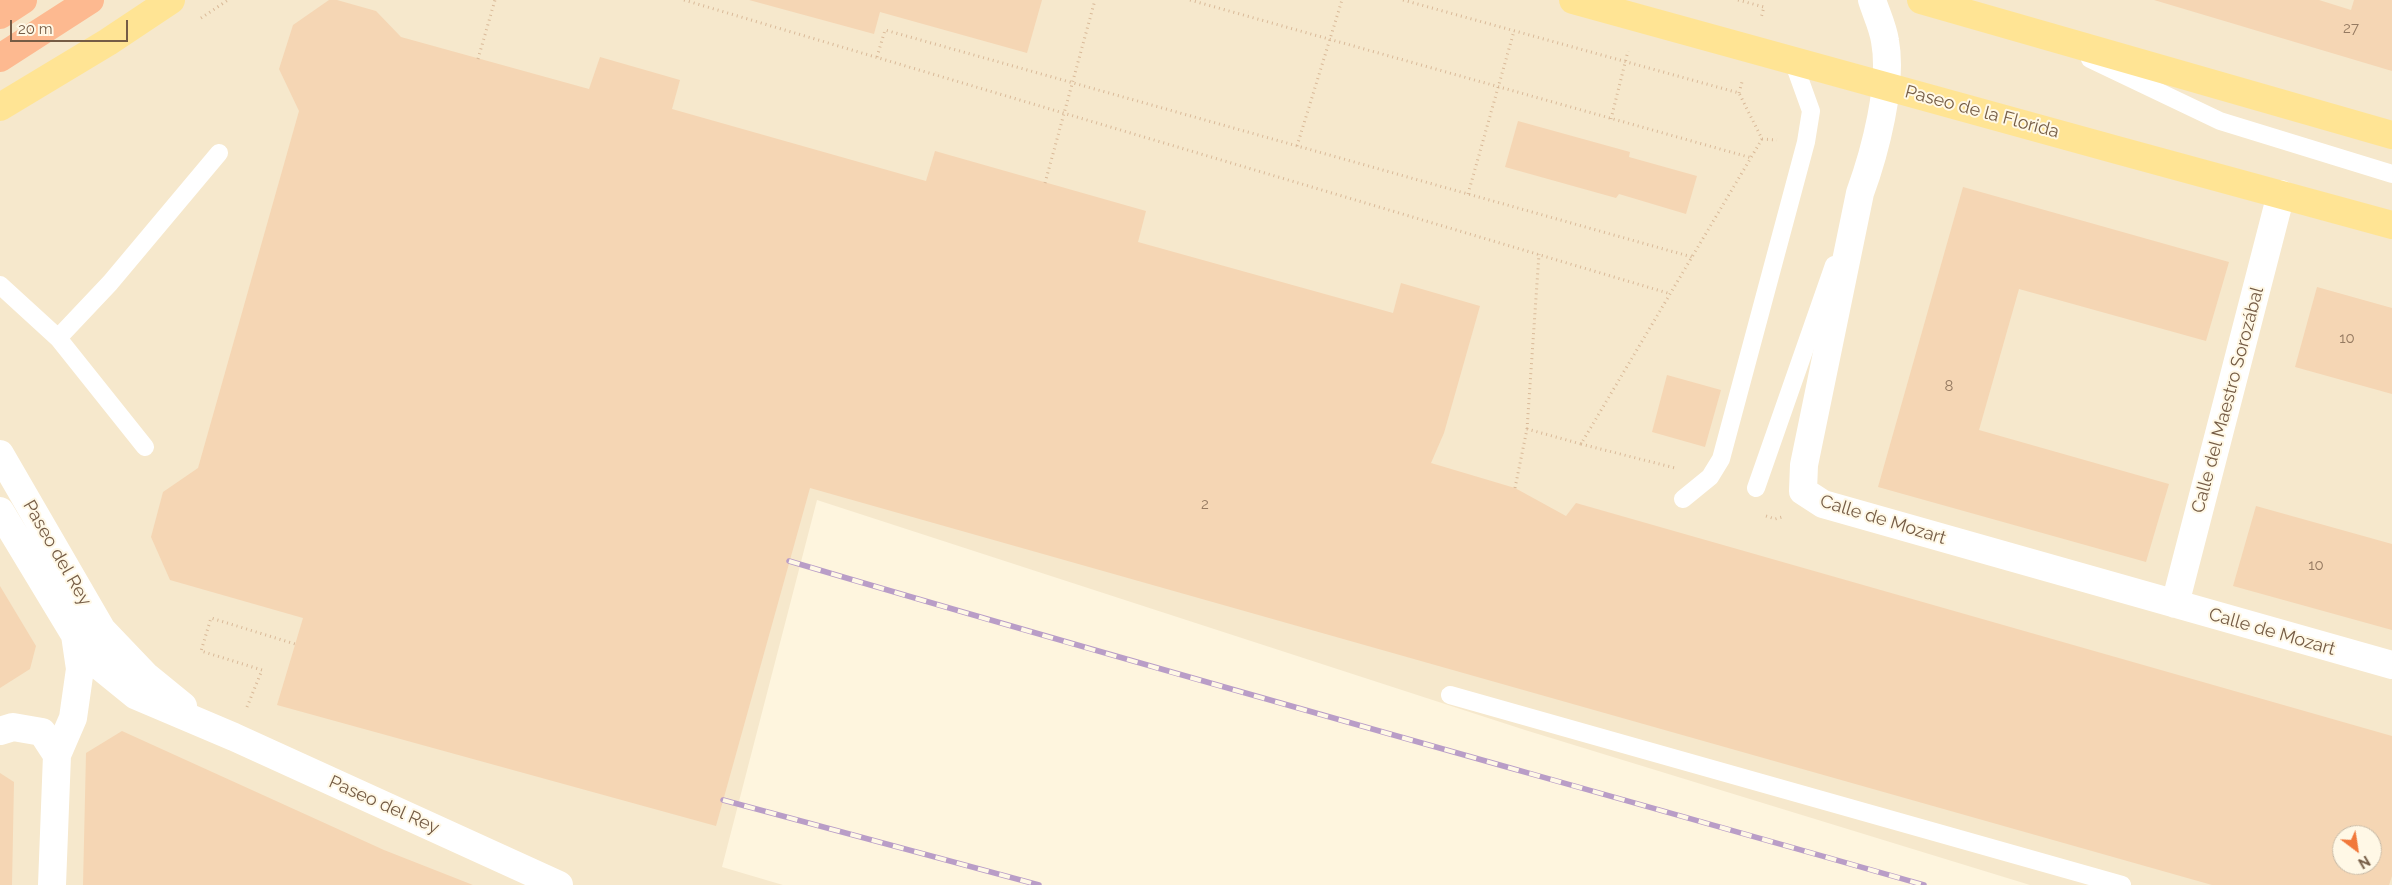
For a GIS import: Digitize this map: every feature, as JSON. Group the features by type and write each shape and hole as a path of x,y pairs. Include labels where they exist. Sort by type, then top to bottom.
{"highway":[{"path":"0,15 23,0"},
{"path":"0,58 90,0"}],"main road":[{"path":"0,107 108,42 171,0"},
{"name":"Paseo de la Florida","path":"1573,0 2392,225"},
{"path":"1921,0 2392,135"}],"street":[{"name":"Calle de Mozart","path":"1872,0 1885,41 1888,86 1870,163 1860,192 1804,465 1803,491 1823,504 2392,665"},
{"name":"Calle del Maestro Sorozábal","path":"2175,604 2280,194"},
{"name":"Paseo del Rey","path":"0,454 102,630 145,675 209,727"},
{"name":"Paseo del Rey","path":"0,511 75,635 103,669 135,695 559,885"},
{"name":"Paseo del Rey","path":"57,755 73,718 77,696 80,669 75,635"},
{"path":"0,732 13,727 42,732 57,755 52,885"}],"lane":[{"path":"2035,32 2220,121 2392,174"},
{"path":"1683,499 1710,477 1721,459 1806,142 1811,112 1793,61"},
{"path":"58,338 110,283 218,153"},
{"path":"1756,488 1860,192"},
{"path":"0,285 58,338 146,447"},
{"path":"1450,695 2122,885"}],"path":[{"path":"478,58 495,0"},
{"path":"686,0 1671,294"},
{"path":"1045,183 1094,0"},
{"path":"1190,0 1752,158"},
{"path":"1297,146 1342,0"},
{"path":"1611,118 1636,18"},
{"path":"877,57 885,30 1692,257"},
{"path":"1468,194 1514,31"},
{"path":"1527,429 1581,444 1752,158 1762,138"},
{"path":"1515,488 1527,429 1539,254"},
{"path":"247,707 262,670 201,651 211,618 295,644"}],"shaded area":[{"path":"0,0 2392,0 2392,885 2030,885 1525,730 817,500 722,867 783,885 0,885"}],"building":[{"path":"329,0 337,0 376,11 401,37 589,89 600,57 680,80 672,109 926,181 935,151 1146,211 1138,242 1393,313 1401,283 1480,306 1444,433 1431,463 1515,488 1566,516 1576,503 2392,736 2392,876 2389,885 2212,885 810,488 716,826 277,705 303,618 170,580 151,537 163,492 198,468 299,111 279,69 293,25"},
{"path":"749,0 1042,0 1027,53 880,12 874,34"},
{"path":"2154,0 2319,0 2351,10 2354,0 2392,0 2392,71"},
{"path":"1518,121 1630,152 1629,157 1697,176 1686,214 1619,194 1616,198 1505,167"},
{"path":"1963,187 2229,262 2206,341 2019,289 1979,430 2169,484 2146,562 1878,487"},
{"path":"2317,287 2392,308 2392,394 2295,367"},
{"path":"1667,375 1721,390 1705,447 1652,432"},
{"path":"2256,506 2392,544 2392,630 2233,586"},
{"path":"0,586 36,646 30,669 0,688"},
{"path":"122,731 384,850 473,885 83,885 86,753"},
{"path":"0,773 14,782 12,885 0,885"}],"railway":[{"path":"789,561 1214,684 1924,885"},
{"path":"723,800 1039,885"}]}
